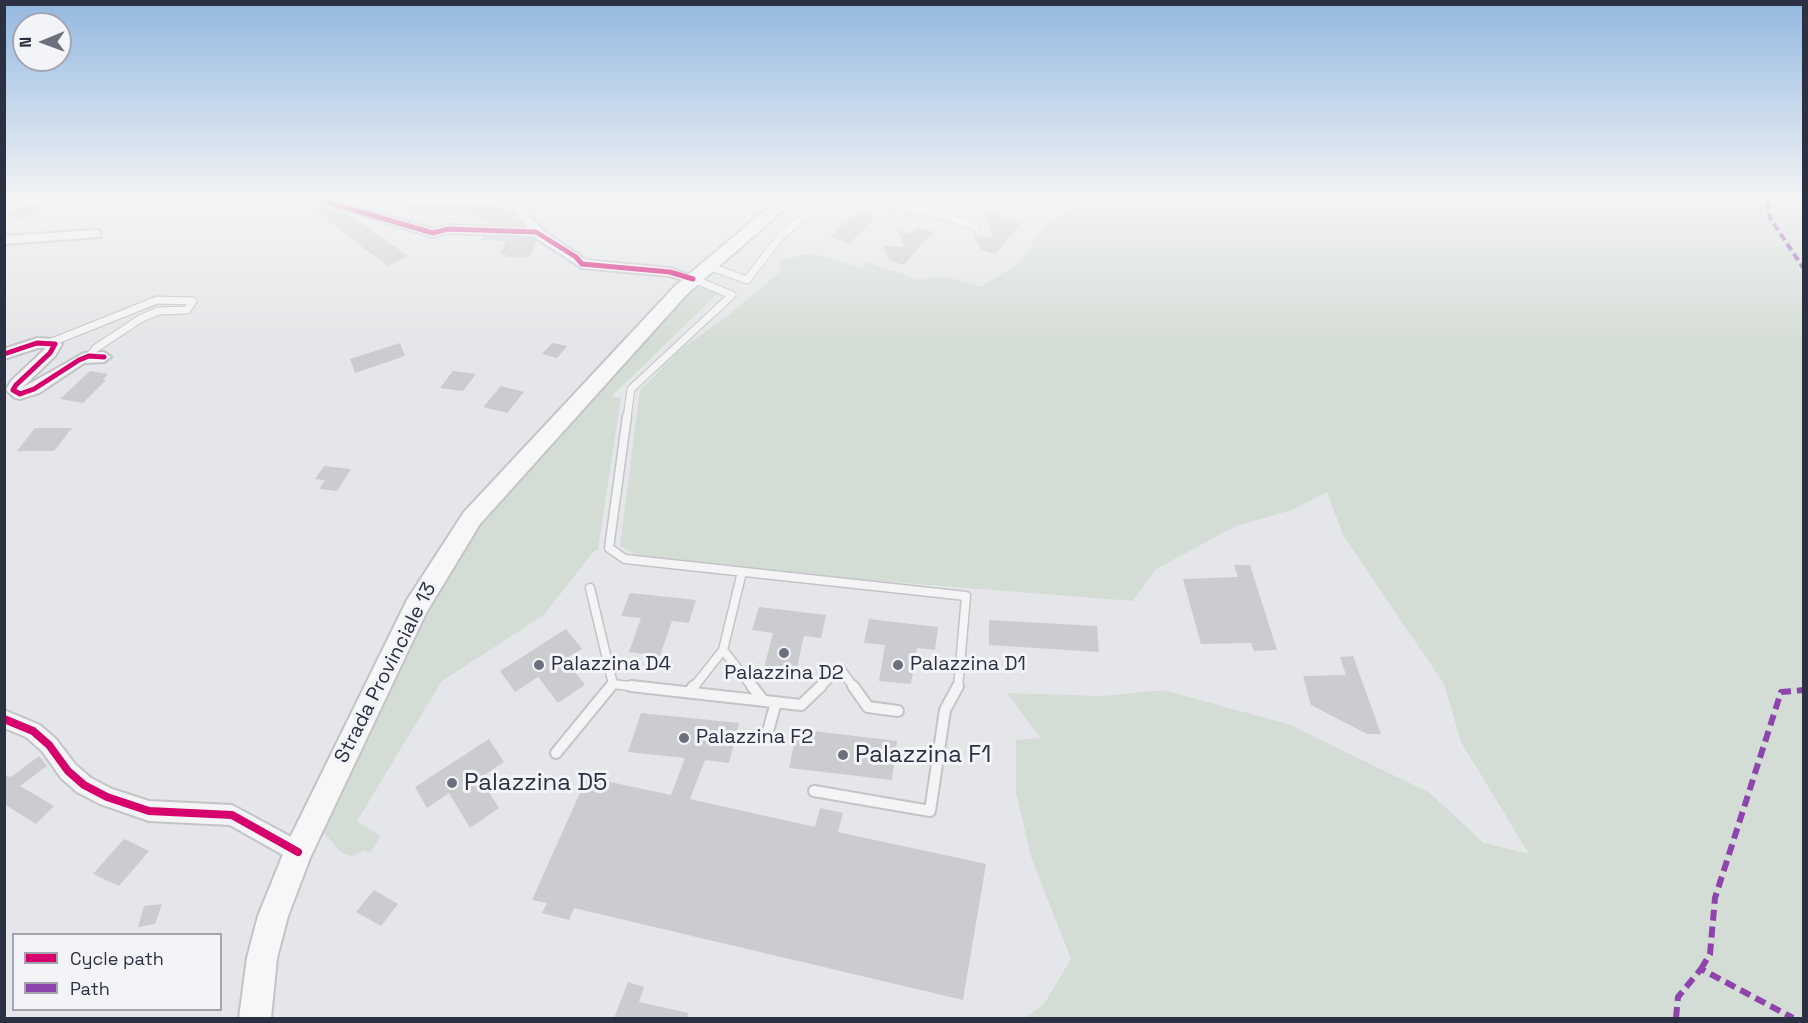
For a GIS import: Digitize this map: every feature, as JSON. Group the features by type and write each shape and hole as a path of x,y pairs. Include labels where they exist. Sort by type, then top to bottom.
{"main road":[{"name":"Strada Provinciale 13","path":"255,1018 262,958 273,916 298,852 416,607 472,518 541,440 701,272 729,249"}],"street":[{"path":"563,249 582,264 670,272 701,272"},
{"path":"4,354 37,343 52,342 55,344 53,350 16,385 13,390 15,393 29,392 89,356 104,357"},
{"path":"4,718 33,731 49,745 76,778 107,797 149,811 232,815 298,852"}],"lane":[{"path":"701,272 747,280 771,249"},
{"path":"701,272 732,295 631,389 609,548 625,559 966,596 959,686 945,710 930,811 814,791"},
{"path":"52,342 99,321 157,300 193,301 188,310 158,311 140,319 96,348 89,356"},
{"path":"689,692 723,650 742,572"},
{"path":"590,588 613,684"},
{"path":"723,650 762,699"},
{"path":"613,684 801,705 840,668 868,707 898,711"},
{"path":"555,753 613,684"},
{"path":"767,735 776,702"}],"shaded area":[{"path":"1029,249 1803,249 1803,1018 1024,1018 1044,1004 1071,959 1031,857 1016,792 1016,740 1040,738 1007,693 1103,696 1163,690 1288,724 1430,793 1484,843 1529,854 1461,742 1444,684 1343,535 1327,492 1292,510 1236,526 1156,569 1133,601 865,580 650,557 634,554 620,546 640,390 682,348 725,318 781,271 779,260 813,253 862,269 867,262 920,280 943,276 980,287 1018,264"},
{"path":"705,287 718,293 611,397 621,397 598,550 593,552 544,615 442,681 357,821 381,836 370,853 363,850 353,857 341,852 323,832 384,695 429,605 461,554 486,517 657,326 692,290"}],"building":[{"path":"365,249 398,249 408,256 388,266"},
{"path":"502,249 534,249 530,257 506,257 507,255 500,254"},
{"path":"884,249 918,249 903,265 889,260"},
{"path":"981,249 1000,249 995,254"},
{"path":"400,343 405,356 355,373 350,359"},
{"path":"552,343 567,346 557,358 542,354"},
{"path":"90,371 108,374 103,380 106,380 83,403 60,399"},
{"path":"453,371 476,374 463,391 440,388"},
{"path":"501,386 524,392 507,413 483,407"},
{"path":"35,428 72,428 54,451 17,451"},
{"path":"324,466 351,469 337,491 319,489 325,480 315,479"},
{"path":"1234,565 1250,565 1277,650 1254,651 1251,643 1201,644 1183,579 1238,577"},
{"path":"630,593 696,600 689,623 672,621 660,656 629,652 641,618 621,616"},
{"name":"Palazzina D2","path":"759,607 826,615 821,638 804,636 796,672 764,668 773,633 752,630"},
{"name":"Palazzina D1","path":"869,619 938,627 935,650 917,648 911,684 879,681 885,645 864,643"},
{"path":"989,620 1097,626 1099,652 989,645"},
{"name":"Palazzina D4","path":"566,629 582,649 565,659 585,685 558,703 538,677 515,692 500,671"},
{"path":"1353,656 1381,734 1367,734 1311,705 1303,676 1346,675 1340,657"},
{"path":"641,713 739,723 729,763 705,760 690,799 815,827 820,808 843,813 838,832 986,864 963,1000 574,908 569,920 542,913 547,903 532,900 587,777 671,795 685,758 628,752"},
{"name":"Palazzina F1","path":"797,729 897,741 892,780 789,768"},
{"name":"Palazzina D5","path":"489,739 504,762 480,778 499,808 470,828 449,793 427,808 415,787"},
{"path":"39,756 47,766 20,786 54,806 36,824 4,804 4,775 11,777"},
{"path":"124,839 149,851 119,886 93,874"},
{"path":"374,890 398,904 381,926 356,912"},
{"path":"162,904 155,924 138,927 144,906"},
{"path":"628,982 644,987 639,1002 688,1013 687,1018 614,1018"}],"marked path":[{"path":"1790,249 1804,269"},
{"path":"1701,969 1710,954 1715,898 1781,692 1804,690"},
{"path":"1676,1018 1678,997 1701,969 1793,1018"}],"cycle path":[{"path":"563,249 582,264 670,272 693,279"},
{"path":"4,354 37,343 55,344 50,353 16,385 13,390 20,394 34,389 79,360 89,356 104,357"},
{"path":"4,719 33,731 49,745 68,771 84,785 107,797 149,811 232,815 298,852"}],"place":[{"name":"Palazzina D2","path":"784,653"},
{"name":"Palazzina D4","path":"539,665"},
{"name":"Palazzina D1","path":"898,665"},
{"name":"Palazzina F2","path":"684,738"},
{"name":"Palazzina F1","path":"843,755"},
{"name":"Palazzina D5","path":"452,783"}]}
